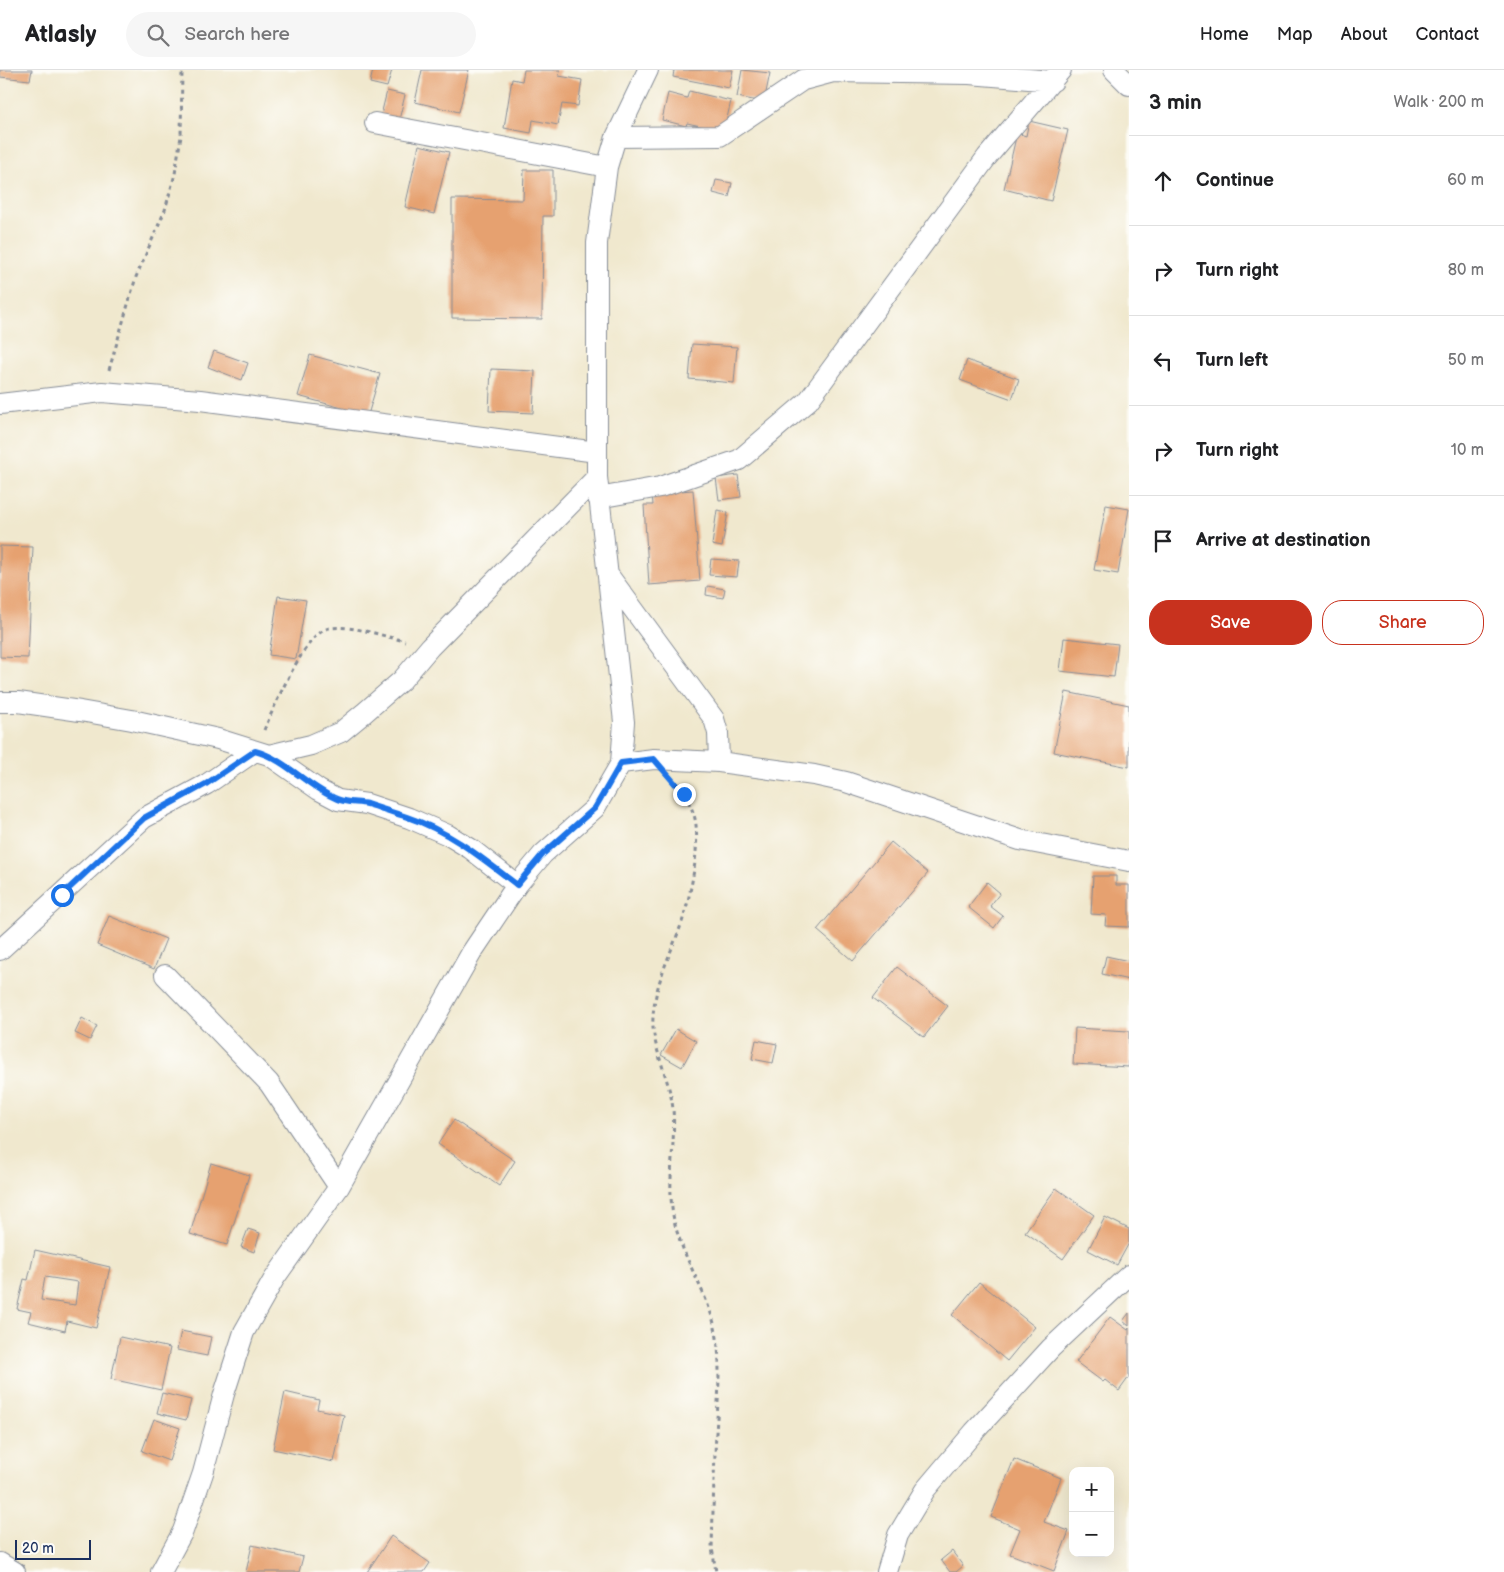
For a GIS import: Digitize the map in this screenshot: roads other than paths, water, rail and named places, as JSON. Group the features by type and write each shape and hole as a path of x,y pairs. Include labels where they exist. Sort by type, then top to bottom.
{"street":[{"path":"161,1572 186,1523 244,1332 274,1279 339,1187 472,952 517,885 543,854 595,808 621,763 624,722 609,576 598,498 596,243 606,167 616,137 648,70"},
{"path":"1114,70 1129,85"},
{"path":"616,137 720,136 803,80 833,72 1057,75"},
{"path":"598,498 660,487 739,460 808,401 987,157 1057,75"},
{"path":"375,123 606,167"},
{"path":"0,404 102,392 200,400 597,452"},
{"path":"0,950 144,818 262,753 311,745 340,732 402,680 430,647 597,477"},
{"path":"609,576 714,719 718,733 719,762"},
{"path":"0,702 18,702 80,710 132,720 218,739 262,753 338,800 367,804 448,834 471,849 517,885"},
{"path":"621,763 654,759 719,762 822,777 1020,840 1129,861"},
{"path":"165,976 269,1083 339,1187"},
{"path":"887,1572 898,1535 925,1490 974,1432 1051,1348 1129,1275"},
{"path":"0,1563 14,1572"}]}
